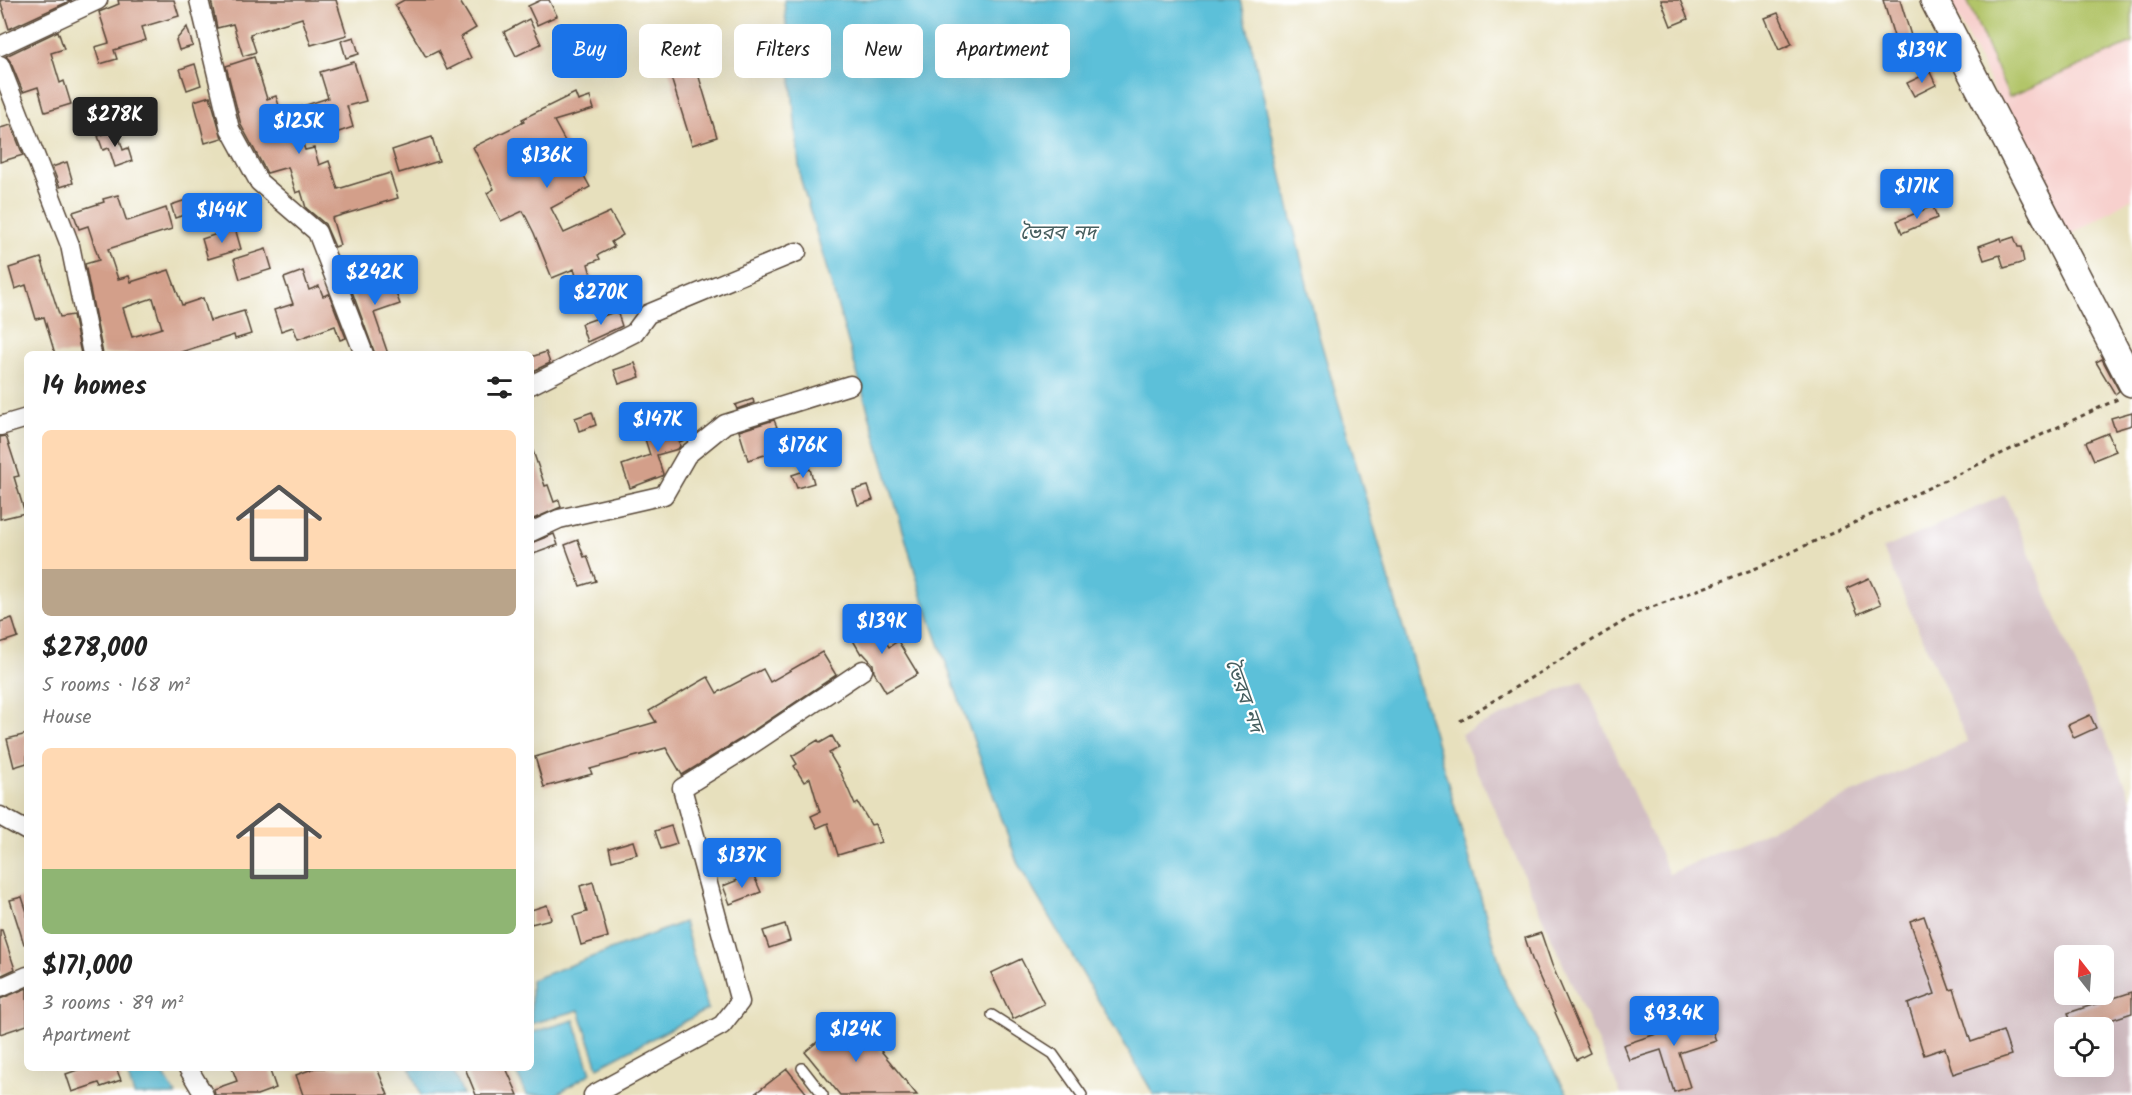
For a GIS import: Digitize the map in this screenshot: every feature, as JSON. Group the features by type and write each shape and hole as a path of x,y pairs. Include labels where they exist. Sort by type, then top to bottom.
{"main road":[{"path":"1934,0 2127,390"}],"street":[{"path":"0,46 98,0"},
{"path":"199,0 230,129 259,182 317,232 363,351"},
{"path":"0,65 70,245 91,351"},
{"path":"534,383 634,333 648,314 797,252"},
{"path":"534,531 559,519 664,495 687,455 725,424 850,386"},
{"path":"0,426 24,419"},
{"path":"593,1095 723,1025 740,1002 682,788 745,749 862,670"},
{"path":"0,816 24,829"},
{"path":"0,988 24,977"},
{"path":"190,1071 204,1095"}],"lane":[{"path":"992,1015 1053,1054 1082,1095"},
{"path":"802,1068 823,1095"}],"path":[{"path":"1460,721 1639,612 1762,566 2127,390"}],"shaded area":[{"path":"1949,0 2132,0 2132,198 2067,237"},
{"path":"2005,495 2132,800 2132,1095 1621,1095 1461,734 1583,680 1669,874 1968,742 1883,549"}],"green space":[{"path":"1967,0 2132,0 2132,43 2009,97"}],"water":[{"name":"ভৈরব নদ","path":"784,0 1241,0 1318,332 1506,985 1568,1095 1154,1095 1018,864 923,599 800,177 791,78 831,78 831,24 786,24"},
{"path":"684,922 708,1009 598,1067 579,1010 534,1023 534,979"},
{"path":"574,1020 591,1073 556,1095 527,1095 515,1071 534,1071 534,1032"},
{"path":"126,1071 162,1071 176,1095 134,1095"},
{"path":"411,1071 453,1071 463,1095 421,1095"}],"building":[{"path":"0,0 72,0 9,29"},
{"path":"118,0 174,0 179,16 142,27 146,40 114,50 117,59 100,64 95,47 109,43 99,12 119,4"},
{"path":"211,0 336,0 347,35 311,45 302,18 250,34 256,52 243,56 233,24 217,28"},
{"path":"404,0 459,0 476,28 461,37 471,58 447,70 438,51 426,57 395,5"},
{"path":"541,0 549,0 557,16 537,25 528,6"},
{"path":"1661,0 1680,0 1688,19 1671,26"},
{"path":"1883,0 1900,0 1912,39 1896,43"},
{"path":"1778,13 1792,44 1779,50 1765,18"},
{"path":"529,19 541,44 516,56 504,32"},
{"path":"187,27 193,46 179,50 176,40"},
{"path":"58,31 64,49 51,53 60,83 64,81 71,104 45,112 38,87 23,92 6,56"},
{"path":"354,37 359,54 346,58 341,41"},
{"path":"254,57 267,99 276,96 281,112 271,115 279,141 300,135 305,150 314,148 319,165 329,161 338,189 390,173 398,198 332,218 340,245 335,247 325,224 306,208 301,191 296,193 288,167 267,173 241,125 226,66"},
{"path":"354,62 366,101 347,106 353,127 333,134 327,116 305,122 300,107 328,98 320,72"},
{"path":"195,64 201,85 187,90 180,69"},
{"path":"1930,72 1936,85 1914,96 1907,83"},
{"path":"671,78 699,78 717,137 692,145"},
{"path":"575,93 578,101 590,97 594,109 554,121 590,187 551,208 564,233 610,212 623,235 611,242 614,247 598,255 600,259 588,264 596,292 582,296 574,269 552,278 523,211 501,221 487,193 494,189 473,147 524,122 522,119"},
{"path":"210,96 222,138 205,143 194,101"},
{"path":"11,125 23,155 0,162 0,128"},
{"path":"117,130 123,150 128,148 132,161 115,167 109,148 103,150 98,136"},
{"path":"432,137 439,161 399,173 392,150"},
{"path":"67,162 73,183 60,187 52,167"},
{"path":"118,195 128,221 166,208 172,229 108,249 118,279 129,276 131,282 169,270 182,305 203,298 210,321 244,311 251,334 235,339 234,335 184,351 102,351 85,264 99,260 88,226 79,229 73,212 104,202 103,199","holes":["153,298 162,328 132,337 123,308"]},
{"path":"186,200 190,213 175,218 171,205"},
{"path":"1933,206 1937,218 1902,233 1897,221"},
{"path":"235,228 241,249 208,259 202,239"},
{"path":"2014,237 2018,247 2021,247 2024,262 2004,268 2000,255 1984,260 1979,246 2001,238 2002,241"},
{"path":"266,249 272,269 240,279 234,259"},
{"path":"41,258 60,317 73,315 80,351 54,351 44,317 36,319 26,285 15,289 9,268"},
{"path":"303,271 309,290 319,286 323,296 329,294 346,338 340,340 335,326 298,339 293,327 281,331 274,310 293,304 284,278"},
{"path":"388,272 400,304 374,313 387,351 374,351 350,286"},
{"path":"617,311 622,326 587,342 581,324"},
{"path":"546,352 550,363 534,371 534,356"},
{"path":"2102,359 2119,391 2115,394 2096,362"},
{"path":"635,363 640,377 619,384 614,370"},
{"path":"753,399 754,403 737,409 735,405"},
{"path":"592,412 596,425 579,431 575,418"},
{"path":"2132,412 2132,425 2115,430 2111,418"},
{"path":"691,415 696,433 679,442 678,449 657,455 662,476 630,488 622,465 650,455 645,439 681,428 678,419"},
{"path":"774,420 777,427 771,429 778,451 748,460 739,431"},
{"path":"2108,433 2116,451 2094,460 2086,442"},
{"path":"6,436 19,476 14,477 24,513 0,519 0,437"},
{"path":"534,454 545,486 548,485 554,502 559,500 561,507 534,519"},
{"path":"810,469 814,483 797,488 792,475"},
{"path":"868,486 873,500 858,505 853,490"},
{"path":"554,534 558,545 534,554 534,542"},
{"path":"578,540 584,557 587,556 596,581 580,586 565,545"},
{"path":"1869,578 1881,604 1858,614 1847,588"},
{"path":"870,616 889,647 898,641 918,674 886,692 874,672 873,664 863,653 861,654 847,630"},
{"path":"12,618 18,637 0,643 0,622"},
{"path":"822,652 836,675 682,775 666,748 590,769 592,774 544,787 535,757 656,722 649,711 708,677 717,693 763,669 770,682"},
{"path":"2090,715 2096,728 2074,738 2068,725"},
{"path":"24,735 24,764 14,767 7,739"},
{"path":"832,736 839,748 829,753 855,805 858,803 871,825 875,824 881,842 838,855 828,823 817,828 811,816 820,812 810,778 804,782 794,766 797,764 792,756 818,740 820,743"},
{"path":"671,826 677,844 661,849 655,831"},
{"path":"633,841 637,854 612,861 609,848"},
{"path":"753,874 761,892 730,904 723,886"},
{"path":"593,882 608,937 581,945 573,916 587,912 580,886"},
{"path":"22,897 24,903 24,944 10,900"},
{"path":"547,905 551,919 534,923 534,909"},
{"path":"1924,916 1950,990 1954,989 1971,1042 2003,1031 2011,1055 1953,1074 1945,1048 1924,1055 1908,1004 1935,994 1910,921"},
{"path":"785,924 790,941 769,948 763,931"},
{"path":"0,930 2,930 15,969 0,976"},
{"path":"1541,933 1552,965 1590,1053 1576,1060 1533,962 1525,938"},
{"path":"1021,959 1044,1004 1013,1019 991,973"},
{"path":"24,989 24,1026 0,1034 0,999"},
{"path":"2132,992 2132,1013 2114,1019 2114,1017 2069,1017 2068,1013 2092,1005 2114,1005 2114,998"},
{"path":"851,1014 917,1095 840,1095 805,1052"},
{"path":"1702,1015 1707,1031 1712,1029 1716,1041 1679,1053 1690,1087 1674,1092 1661,1050 1629,1060 1623,1045 1665,1031 1664,1028"},
{"path":"787,1069 808,1095 753,1095"},
{"path":"74,1071 117,1071 121,1080 101,1087 99,1083 72,1092 66,1074"},
{"path":"233,1071 270,1071 276,1088 257,1095 215,1095 214,1089 237,1081"},
{"path":"307,1071 378,1071 388,1095 303,1095 296,1075"},
{"path":"466,1071 507,1071 518,1095 476,1095"}]}
